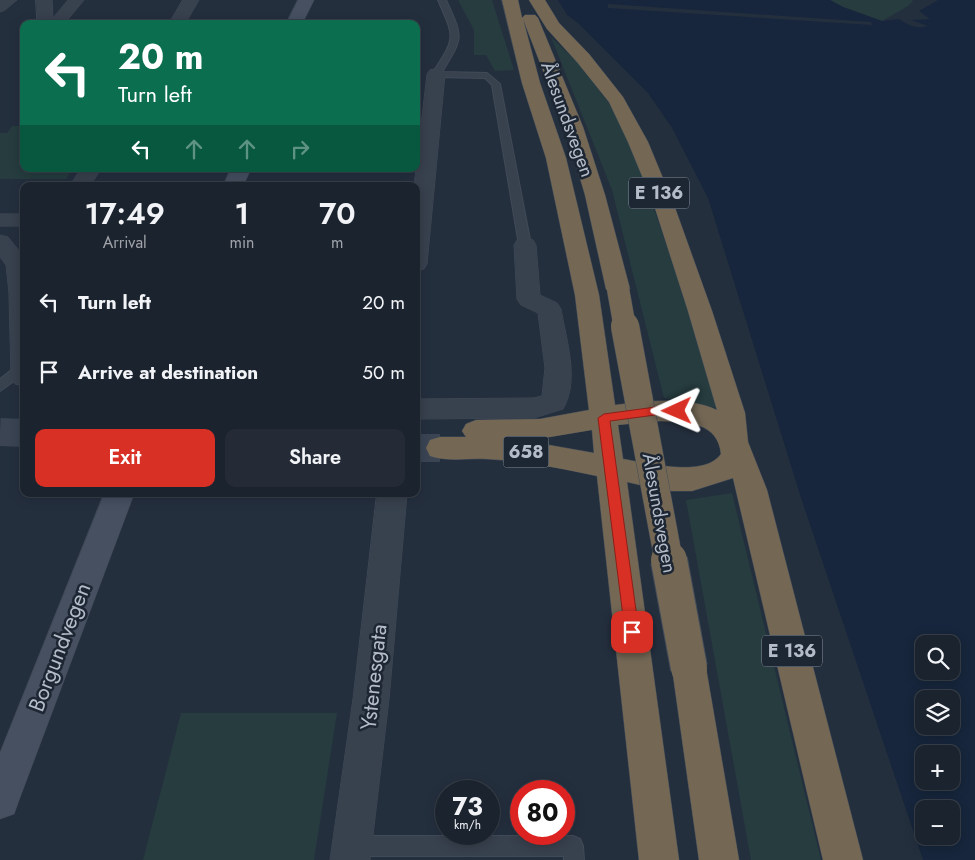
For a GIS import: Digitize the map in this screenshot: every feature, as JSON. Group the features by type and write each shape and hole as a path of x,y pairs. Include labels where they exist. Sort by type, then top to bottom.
{"highway":[{"path":"510,0 524,49 531,84 561,179 587,295 611,468 659,860"},
{"name":"Ålesundsvegen","path":"523,0 574,128 595,195 618,289 688,668 719,860"},
{"name":"E 136","path":"537,0 549,21 601,80 616,101 638,142 664,205 700,311 731,413 735,455 730,465 722,470 704,477 667,479 611,468"},
{"name":"E 136","path":"604,418 663,410 690,412 705,416 722,426 734,444 752,490 843,860"},
{"name":"658","path":"604,418 547,428 440,440 487,448 546,454 611,468"}],"main road":[{"path":"296,20 306,0"},
{"name":"Borgundvegen","path":"0,800 118,497"}],"street":[{"path":"0,7 9,0"},
{"path":"44,0 45,20"},
{"path":"59,20 76,0"},
{"path":"179,20 191,0"},
{"path":"420,226 436,74"},
{"path":"0,220 20,220"},
{"path":"0,242 17,264 20,280"},
{"path":"420,409 534,408 554,402 558,390 550,309 528,299 526,245"},
{"name":"Ystenesgata","path":"351,853 371,699 392,497"}],"lane":[{"path":"436,74 454,46 455,29 442,0"},
{"path":"436,74 487,76 496,84 526,245"},
{"path":"0,386 20,370"},
{"path":"351,853 573,846 574,860"}],"green space":[{"path":"458,0 492,0 514,70 495,71 486,55 474,55 474,30"},
{"path":"830,0 913,1 882,21 843,7"},
{"path":"551,37 577,62 608,102 631,141 690,315 717,408 664,398 612,190"},
{"path":"12,126 20,126 20,172 70,172 66,179 0,179 0,133 7,133"},
{"path":"732,493 821,860 751,860 686,500"},
{"path":"181,713 337,713 314,860 143,860"}],"water":[{"path":"558,0 830,0 843,7 882,21 899,19 910,25 920,27 928,26 911,20 930,19 919,11 938,0 975,0 975,860 923,860 918,845 960,845 960,800 915,800 915,836 801,498 708,198 672,128 648,93 578,23 567,15"}],"pier":[{"path":"608,4 871,22 872,25 608,8"}],"tunnel":[{"path":"0,432 20,433"},
{"path":"420,448 440,448"}],"route":[{"path":"632,632 604,418 663,410 677,411"}]}
